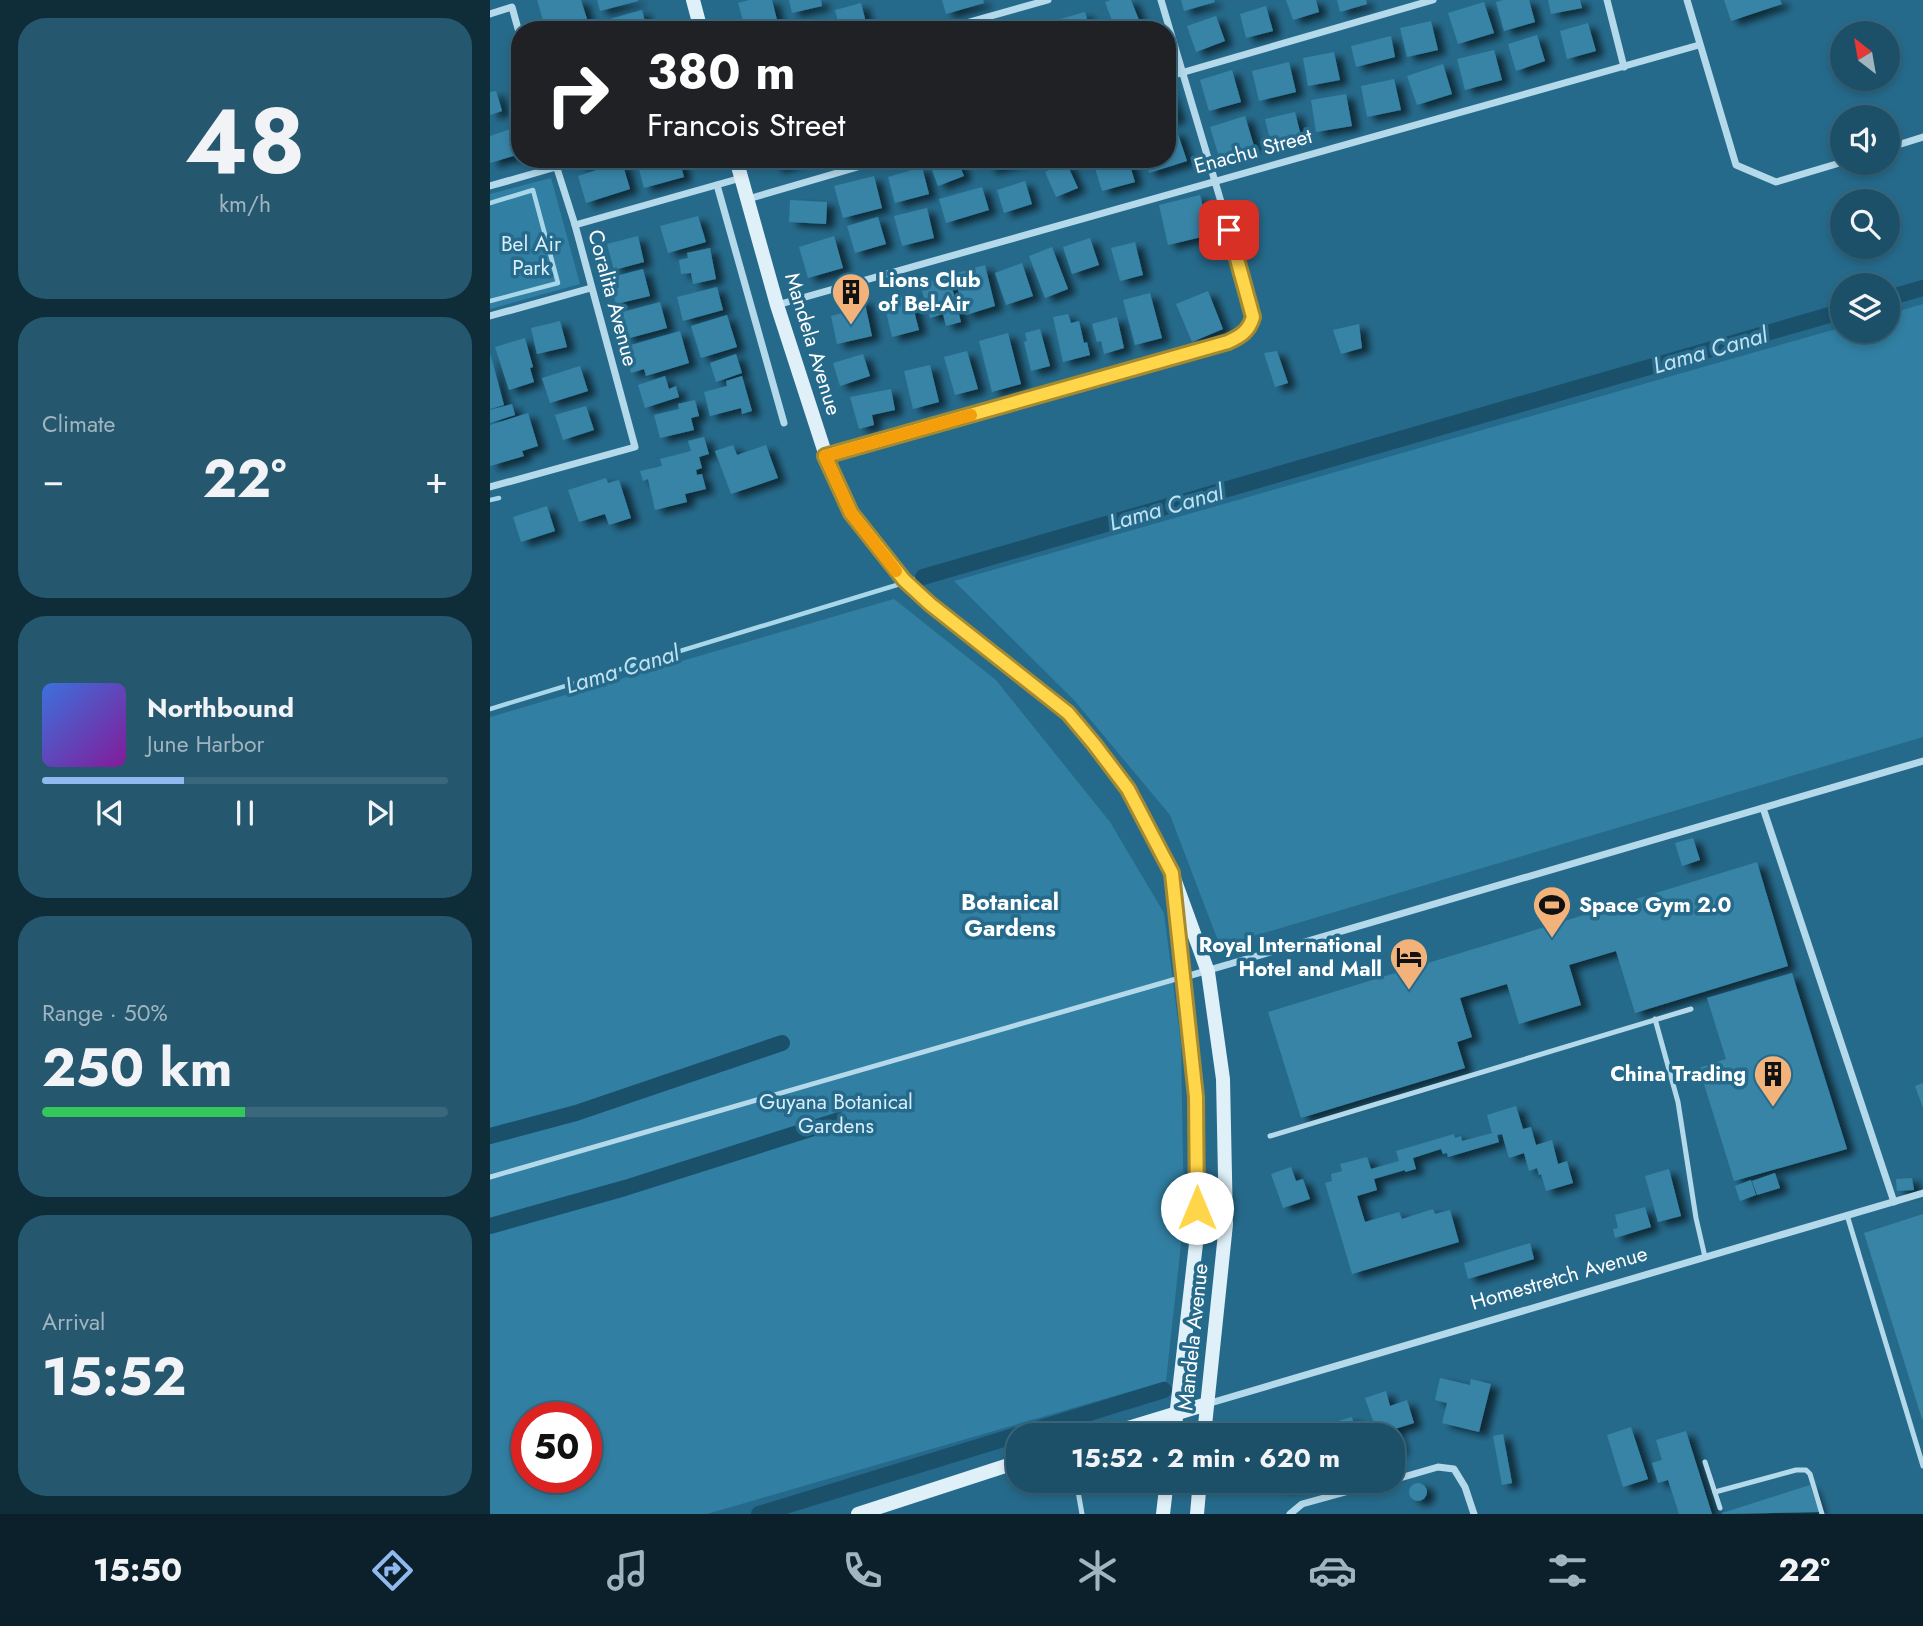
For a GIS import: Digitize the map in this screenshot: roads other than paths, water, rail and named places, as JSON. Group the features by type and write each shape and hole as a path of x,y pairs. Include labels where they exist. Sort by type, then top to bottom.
{"main road":[{"path":"693,0 699,21"},
{"name":"Mandela Avenue","path":"738,168 777,305 825,456 851,513 904,580 930,604 1068,713 1128,789 1172,873 1208,972 1223,1079 1226,1224 1206,1423"},
{"name":"Mandela Avenue","path":"1172,873 1196,1097 1197,1235 1176,1423"},
{"path":"1144,1423 1208,1404"},
{"path":"858,1514 1006,1466"},
{"path":"1163,1514 1165,1493"},
{"path":"1197,1514 1199,1493"}],"street":[{"path":"973,21 1048,0"},
{"path":"1161,0 1167,21"},
{"path":"1176,74 1433,0"},
{"path":"1607,0 1624,67"},
{"path":"1687,0 1736,165 1776,182 1830,166"},
{"path":"490,14 512,7 516,21"},
{"name":"Enachu Street","path":"777,305 1699,45"},
{"path":"825,456 1228,342 1250,328 1252,306 1176,55"},
{"path":"1900,144 1923,137"},
{"path":"490,186 541,168"},
{"name":"Coralita Avenue","path":"490,487 635,447 575,225 557,168"},
{"path":"748,199 854,168"},
{"path":"575,225 741,178"},
{"path":"717,185 784,423"},
{"path":"490,316 590,288"},
{"path":"1185,977 1923,761"},
{"path":"1763,808 1894,1202"},
{"name":"Homestretch Avenue","path":"1208,1404 1923,1193"},
{"path":"1405,1476 1438,1467 1454,1469 1465,1487 1474,1514"},
{"path":"1290,1514 1302,1504 1343,1493"}],"lane":[{"path":"490,1177 1185,977"},
{"path":"1270,1136 1691,1009"},
{"path":"1655,1019 1678,1102 1696,1218 1705,1257"},
{"path":"1847,1216 1923,1466"},
{"path":"1705,1462 1720,1508"},
{"path":"1715,1492 1796,1470 1806,1470 1822,1514"},
{"path":"1078,1493 1080,1514"}],"waterway":[{"path":"490,203 533,190 558,283 490,301"},
{"name":"Lama Canal","path":"1900,295 1923,288"},
{"name":"Lama Canal","path":"923,577 1830,315"},
{"path":"490,500 499,498"},
{"name":"Lama Canal","path":"490,709 923,577"},
{"path":"490,1136 576,1113 782,1043"},
{"path":"490,1226 625,1188 839,1120"},
{"path":"759,1514 1164,1390"}],"place":[{"name":"Lions Club of Bel-Air","path":"851,326"},
{"name":"Space Gym 2.0","path":"1552,939"},
{"name":"Royal International Hotel and Mall","path":"1409,991"},
{"name":"China Trading","path":"1773,1108"}],"district":[{"name":"Botanical Gardens","path":"1010,915"}],"park label":[{"name":"Bel Air Park","path":"531,256"},
{"name":"Guyana Botanical Gardens","path":"836,1114"}]}
